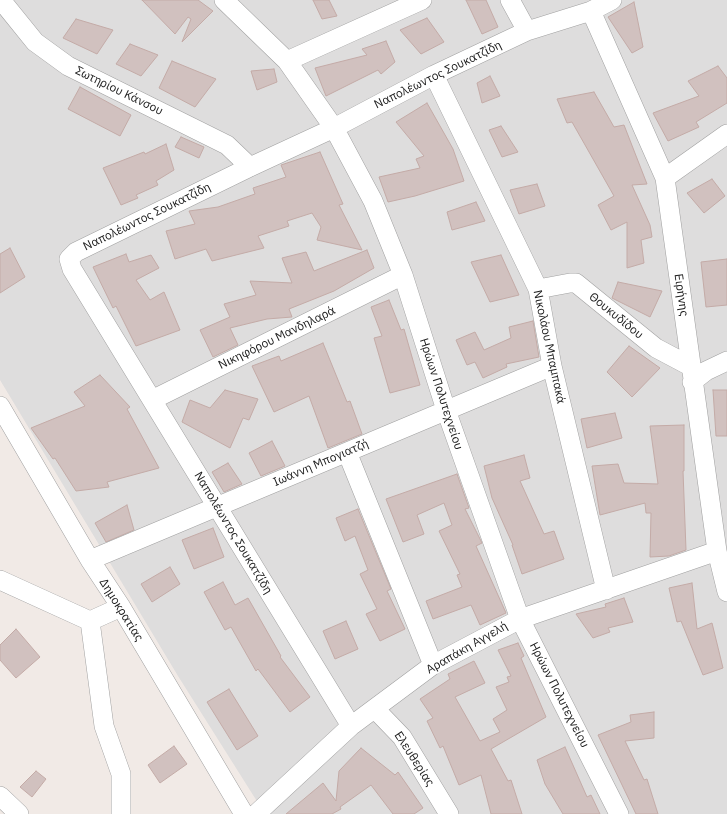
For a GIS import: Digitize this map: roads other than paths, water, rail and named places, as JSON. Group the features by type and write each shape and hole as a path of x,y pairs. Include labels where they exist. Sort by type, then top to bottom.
{"street":[{"name":"Σωτηρίου Κάνσου","path":"1,0 34,42 68,66 227,144 250,167"},
{"name":"Ηρώων Πολυτεχνείου","path":"224,0 287,61 334,128 373,201 403,275 446,410 520,618 619,814"},
{"path":"287,61 422,0"},
{"path":"510,0 528,31"},
{"name":"Ναπολέωντος Σουκατζίδη","path":"351,726 216,508 72,269 69,260 76,252 250,167 334,128 434,75 528,31 590,11 612,0"},
{"name":"Ειρήνης","path":"590,11 665,178 691,374 717,551 727,592"},
{"name":"Νικολάου Μπαμπακά","path":"434,75 538,288 552,366 606,590"},
{"path":"665,178 727,134"},
{"name":"Νικηφόρου Μανδηλαρά","path":"152,400 403,275"},
{"name":"Θουκυδίδου","path":"538,288 570,283 576,284 691,374"},
{"path":"691,374 706,371 727,361"},
{"name":"Ιωάννη Μπογιατζή","path":"90,560 552,366"},
{"name":"Δημοκρατίας","path":"0,406 90,560 121,607 244,814"},
{"path":"347,452 433,665"},
{"name":"Αραπάκη Αγγελή","path":"256,814 351,726 433,665 520,618 717,551"},
{"path":"0,580 90,621 121,607"},
{"path":"90,621 104,726 121,774 121,814"},
{"name":"Ελευθερίας","path":"375,709 402,737 449,814"},
{"path":"0,796 19,814"}]}
